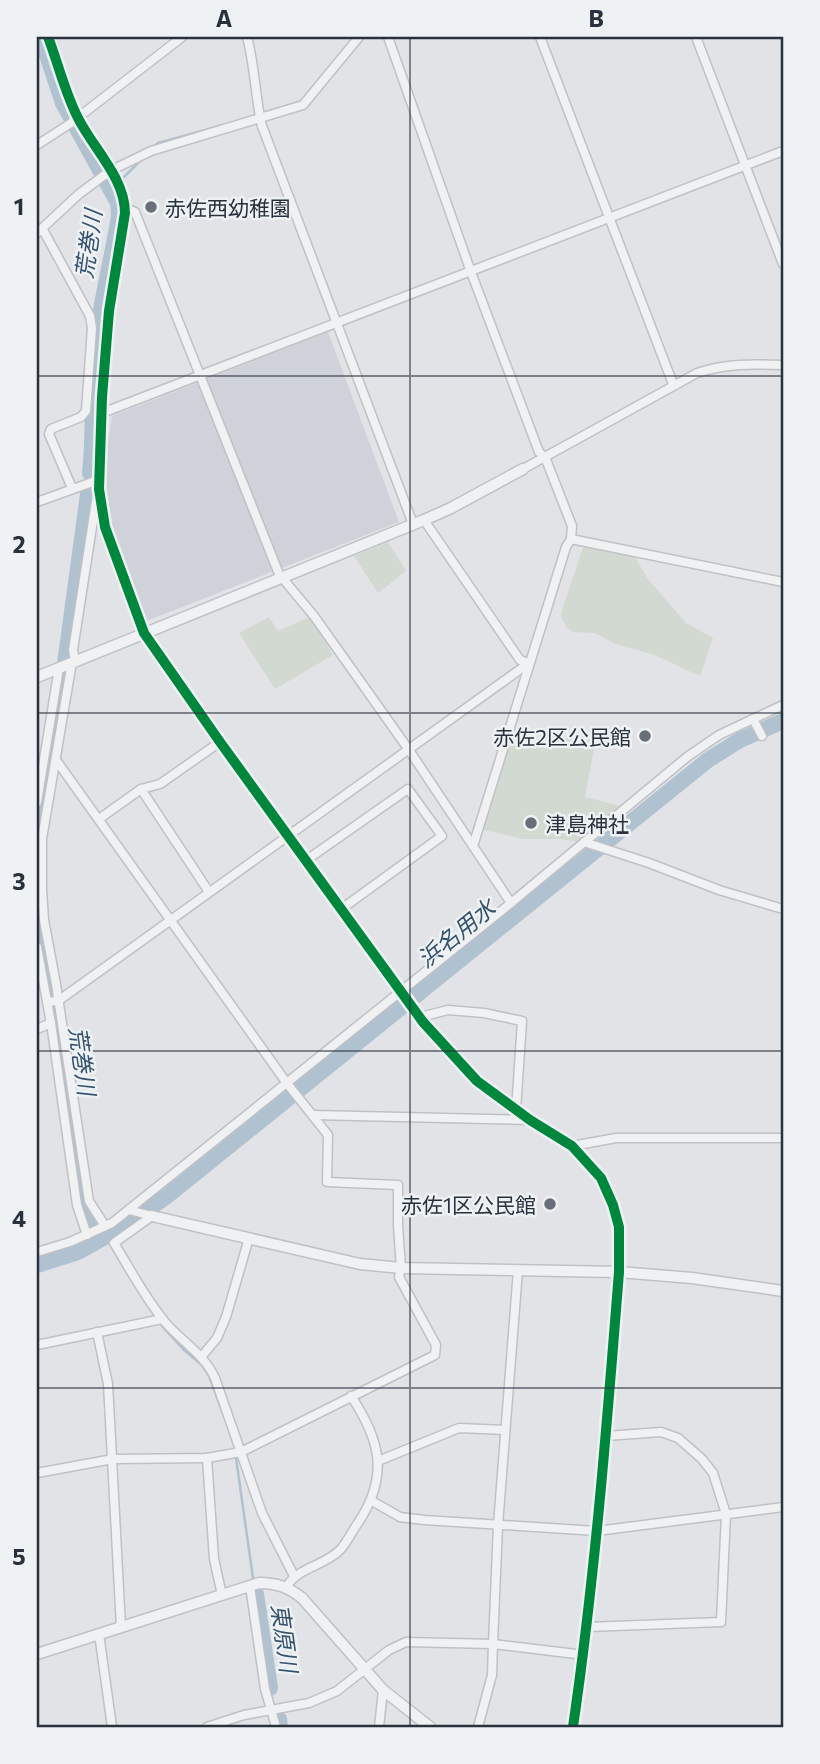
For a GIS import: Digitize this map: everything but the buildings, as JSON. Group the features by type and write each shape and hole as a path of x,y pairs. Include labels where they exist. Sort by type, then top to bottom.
{"street":[{"path":"37,802 67,664 73,650 99,484 109,312 125,207 122,189 74,119 48,37"},
{"path":"37,145 182,37"},
{"path":"247,37 254,67 260,119 337,324 418,522 520,660 529,663"},
{"path":"72,488 49,434 54,427 80,417 86,411 92,328 87,309 40,230 79,194 110,171 151,151 303,105 359,37"},
{"path":"388,37 471,272 540,452 545,457 572,526 571,539 472,846"},
{"path":"540,37 673,384"},
{"path":"696,37 783,264"},
{"path":"103,413 783,151"},
{"path":"125,207 135,212 279,574 314,616 409,750 512,903"},
{"path":"37,677 452,508 673,384 718,366 783,365"},
{"path":"37,502 72,488 99,484"},
{"path":"99,484 104,527 144,633 220,742 420,1017 477,1081 530,1120 572,1146 601,1178 613,1205 620,1238 619,1272 597,1531 584,1655 573,1727"},
{"path":"571,539 783,582"},
{"path":"52,1002 289,837 529,663"},
{"path":"67,664 56,760 42,839 41,890 52,1002 51,1023 78,1205 87,1235"},
{"path":"37,1252 87,1235 129,1210 588,844 687,757 719,736 753,722 783,705"},
{"path":"753,722 762,736"},
{"path":"99,819 141,789 160,784 220,742"},
{"path":"37,1473 113,1459 207,1458 241,1452 435,1355 436,1345 400,1282 398,1185 327,1182 328,1135 288,1084 56,760"},
{"path":"141,789 209,892"},
{"path":"305,861 408,789 442,835 340,910"},
{"path":"588,844 649,863 719,890 783,909"},
{"path":"37,947 52,1002 89,1201 105,1226"},
{"path":"420,1017 448,1010 484,1013 522,1021 516,1110"},
{"path":"37,1029 51,1023"},
{"path":"313,1115 530,1120"},
{"path":"572,1146 616,1138 783,1138"},
{"path":"129,1210 360,1265 619,1272 692,1278 783,1291"},
{"path":"152,1216 114,1243 162,1319 182,1341 202,1356 215,1378 262,1513 294,1576"},
{"path":"202,1356 217,1338 226,1317 249,1238"},
{"path":"478,1727 492,1675 498,1525 518,1270"},
{"path":"37,1345 162,1319"},
{"path":"97,1332 108,1384 121,1627"},
{"path":"287,1587 294,1576 340,1550 372,1501 379,1461 370,1427 351,1396"},
{"path":"379,1461 459,1428 505,1430"},
{"path":"587,1627 721,1622 726,1514 713,1473 702,1459 678,1438 661,1432 606,1436"},
{"path":"207,1458 214,1559 222,1595"},
{"path":"372,1501 400,1517 597,1531 783,1507"},
{"path":"37,1654 250,1586 267,1583 287,1587 302,1598 383,1690 430,1727"},
{"path":"250,1586 265,1689 276,1727"},
{"path":"99,1634 112,1727"},
{"path":"206,1727 244,1715 309,1703 337,1691 389,1650 407,1642 493,1644 584,1655"},
{"path":"379,1727 383,1690"}],"shaded area":[{"path":"328,332 399,522 144,622 106,516 101,485 112,416"},
{"path":"388,542 406,571 378,593 354,556"},
{"path":"584,545 633,553 647,578 686,623 713,638 700,676 652,654 615,644 595,633 573,632 567,628 561,617 562,610"},
{"path":"269,617 278,631 310,617 333,655 275,689 239,633"},
{"path":"577,732 596,738 585,797 620,806 578,842 523,839 480,829 508,735 555,747"}],"waterway":[{"name":"荒巻川","path":"41,37 63,103 118,203 119,216 96,346 90,473"},
{"path":"154,147 158,143 231,123"},
{"path":"120,181 142,159"},
{"name":"荒巻川","path":"37,837 64,671 89,487"},
{"name":"浜名用水","path":"37,1265 78,1252 123,1227 167,1196 708,760 740,740 783,721"},
{"name":"荒巻川","path":"37,900 82,1204 91,1227"},
{"path":"162,1326 202,1365 224,1416"},
{"path":"236,1458 253,1578"},
{"name":"東原川","path":"256,1594 270,1688"},
{"name":"東原川","path":"279,1719 280,1727"}],"cycle path":[{"path":"48,37 73,108 114,175 124,200 125,213 109,311 102,397 99,489 105,527 144,633 423,1022 477,1081 530,1120 572,1146 601,1178 613,1205 619,1227 619,1272 594,1557 573,1727"}],"place":[{"name":"赤佐西幼稚園","path":"151,207"},
{"name":"赤佐2区公民館","path":"645,736"},
{"name":"津島神社","path":"531,823"},
{"name":"赤佐1区公民館","path":"550,1204"}]}
